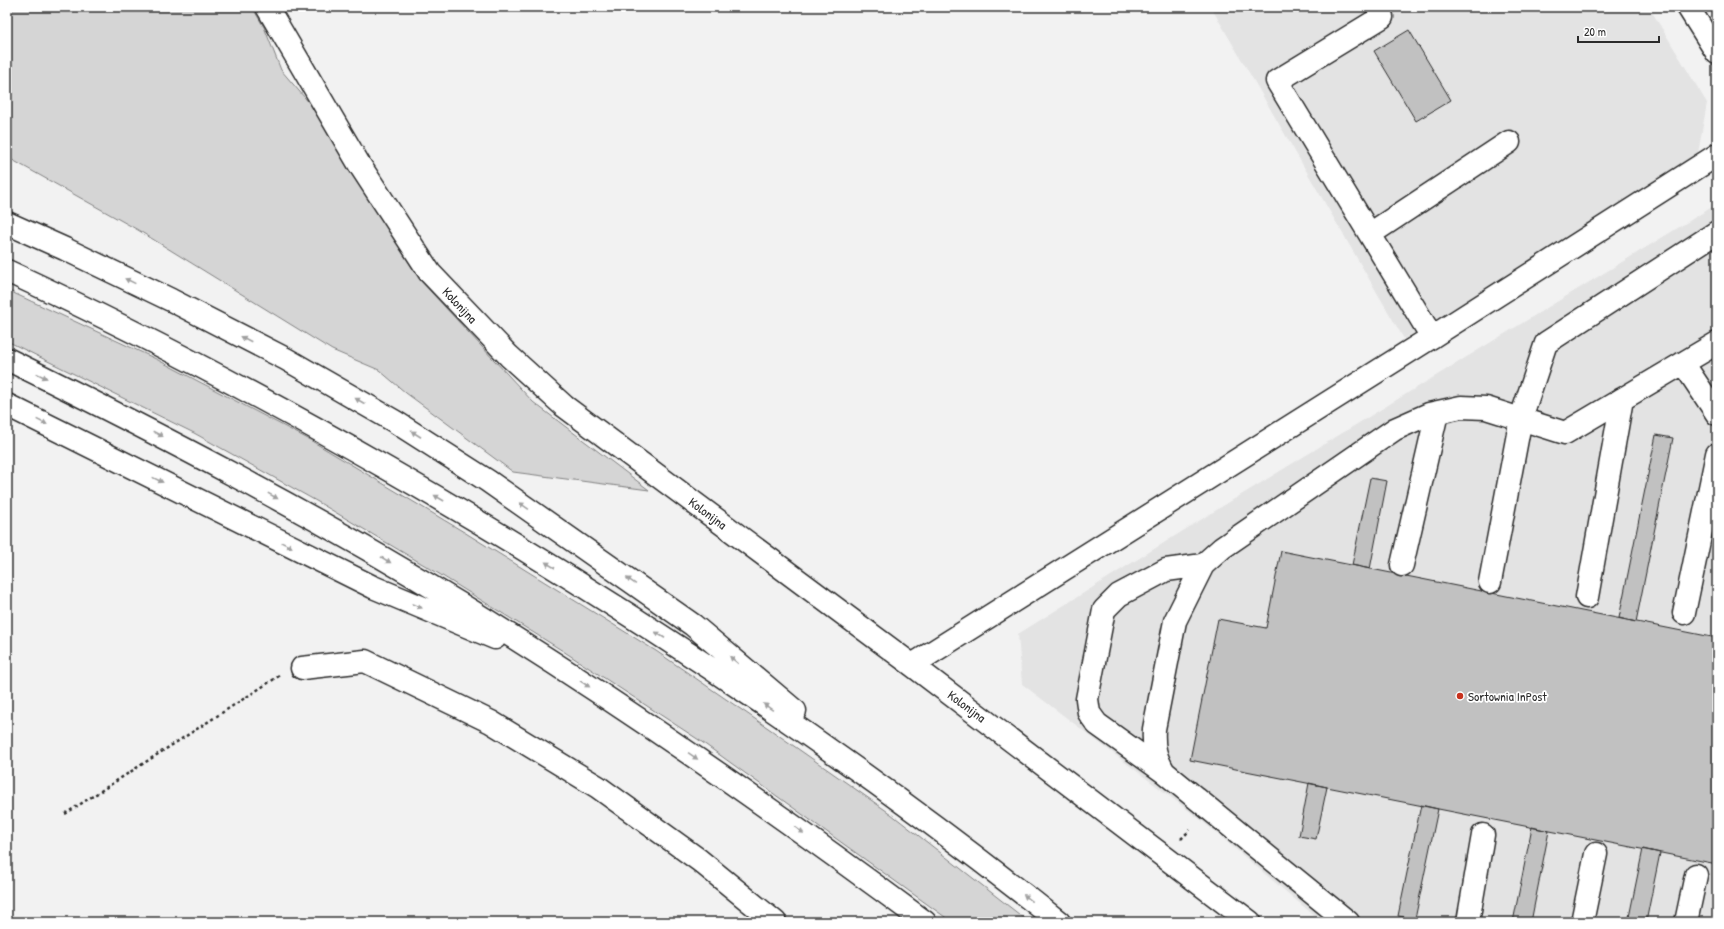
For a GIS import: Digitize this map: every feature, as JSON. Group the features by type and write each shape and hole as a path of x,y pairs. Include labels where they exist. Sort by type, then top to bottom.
{"main road":[{"name":"Kolonijna","path":"267,7 359,164 430,273 509,356 564,406 912,664 1250,922"},
{"path":"1688,7 1717,53"},
{"path":"1382,17 1277,81 1432,337"},
{"path":"1370,234 1509,142"},
{"path":"912,664 1432,337 1717,155"},
{"path":"7,214 65,249"},
{"path":"7,223 171,300 286,359 394,421 488,481 692,625 913,811"},
{"path":"1490,582 1521,418 1546,343 1717,232"},
{"path":"7,271 76,303 297,417 454,507 595,593 673,643 806,734 913,811 1059,922"},
{"path":"1164,772 1153,747 1154,729 1175,621 1203,565 1222,548 1394,429 1437,413 1461,407 1486,408 1566,432 1717,343"},
{"path":"7,359 183,447 441,592 552,662 736,785 925,922"},
{"path":"1683,363 1717,414"},
{"path":"1587,597 1622,399"},
{"path":"7,405 373,587 552,662"},
{"path":"1402,565 1437,413"},
{"path":"1684,613 1717,454"},
{"path":"1203,565 1166,570 1119,595 1104,610 1087,699 1089,713 1097,724 1164,772 1348,922"},
{"path":"302,668 366,661 492,722 598,787 699,860 775,922"},
{"path":"1468,922 1483,835"},
{"path":"1582,922 1596,854"},
{"path":"1686,922 1696,875"}],"path":[{"path":"65,814 286,672 302,668"}],"shaded area":[{"path":"7,7 252,7 264,27 281,70 317,112 419,279 533,402 649,490 513,472 406,393 379,370 332,350 138,230 7,157"},
{"path":"1211,7 1649,7 1707,103 1697,159 1404,339"},
{"path":"1717,204 1717,922 1322,922 1201,820 1022,684 1018,634 1218,509"},
{"path":"7,290 156,359 310,440 464,532 656,651 771,730 891,814 1029,922 952,922 699,740 563,651 436,572 318,502 194,433 7,341"}],"building":[{"path":"1409,30 1451,100 1416,121 1374,51"},
{"path":"1656,435 1673,438 1636,622 1619,618"},
{"path":"1370,478 1387,481 1370,569 1352,565"},
{"name":"Sortownia InPost","path":"1281,551 1717,638 1717,864 1190,760 1218,619 1266,628"},
{"path":"1309,783 1327,787 1316,839 1299,836"},
{"path":"1421,805 1438,809 1415,919 1398,916"},
{"path":"1532,827 1549,831 1531,922 1513,922"},
{"path":"1643,849 1660,853 1646,922 1628,922"}],"place":[{"name":"Sortownia InPost","path":"1460,696"}]}
